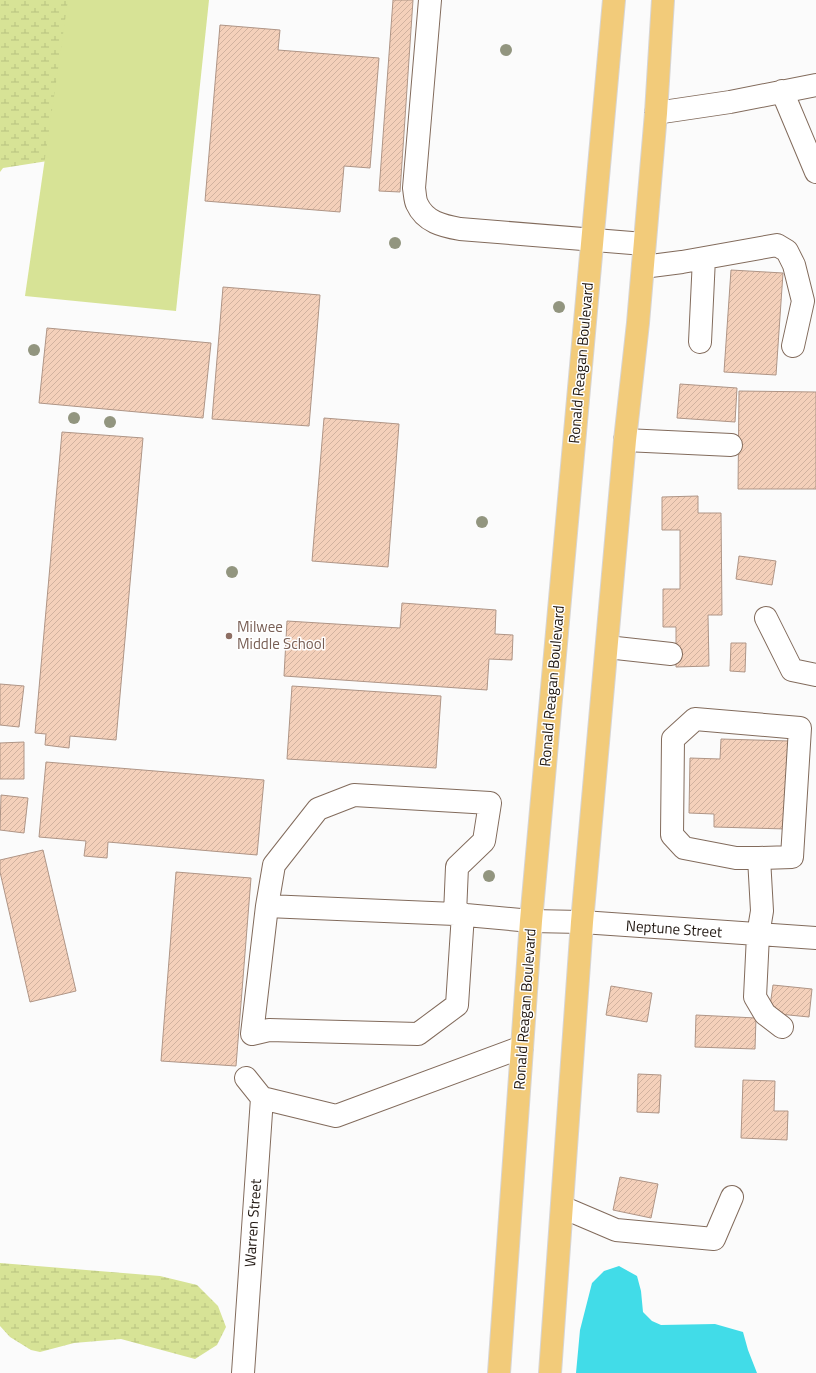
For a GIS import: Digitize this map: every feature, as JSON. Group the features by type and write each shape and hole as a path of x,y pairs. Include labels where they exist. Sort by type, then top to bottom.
{"main road":[{"name":"Ronald Reagan Boulevard","path":"499,1373 531,920 614,0"},
{"path":"550,1373 582,922 625,440 643,267 656,113 663,0"}],"street":[{"path":"430,0 414,188 417,204 423,214 434,222 460,229 644,244"},
{"path":"656,113 730,102 816,85"},
{"path":"782,91 816,172"},
{"path":"643,267 682,262 777,245 787,251 794,265 803,301 793,346"},
{"path":"700,342 704,258"},
{"path":"625,440 731,445"},
{"path":"766,618 792,670 816,675"},
{"path":"607,647 672,654"},
{"path":"695,719 800,728 792,857 759,858 736,858 684,848 672,835 673,739 695,719"},
{"path":"354,795 490,803 484,840 457,867 459,914 457,1005 418,1034 269,1030 252,1034 267,906 274,865 318,808 354,795"},
{"path":"759,858 762,910 758,934 755,997 765,1014 782,1027"},
{"name":"Neptune Street","path":"267,906 459,914 816,938"},
{"path":"246,1078 262,1098 336,1116 522,1047"},
{"name":"Warren Street","path":"243,1373 262,1098"},
{"path":"562,1207 616,1230 714,1239 732,1197"}],"green space":[{"path":"0,0 82,0 54,160 3,168 0,172"},
{"path":"68,0 209,0 176,311 25,296"},
{"path":"0,1263 160,1276 197,1285 218,1306 226,1327 217,1345 195,1359 121,1339 74,1343 40,1352 31,1350 10,1337 0,1326"}],"water":[{"path":"619,1266 637,1276 641,1291 643,1312 652,1321 661,1325 715,1324 743,1332 757,1373 576,1373 580,1330 592,1283 604,1271"}],"building":[{"path":"393,0 413,0 400,192 379,191"},
{"path":"220,25 280,30 278,50 379,58 370,168 344,166 340,212 205,201"},
{"path":"731,270 783,273 776,375 724,372"},
{"path":"223,287 320,295 309,426 212,419"},
{"path":"47,328 211,343 203,418 39,403"},
{"path":"680,384 737,388 735,422 677,418"},
{"path":"739,391 816,392 816,489 738,489"},
{"path":"324,418 399,424 388,567 312,561"},
{"path":"62,432 143,438 116,740 70,736 69,748 45,745 46,734 35,733"},
{"path":"698,496 698,513 721,513 722,615 708,615 709,666 676,667 676,627 663,627 663,589 680,589 680,530 662,530 662,497"},
{"path":"739,556 776,561 772,585 736,579"},
{"path":"402,603 496,610 495,634 513,635 512,660 489,659 487,690 284,676 287,621 400,628"},
{"path":"731,643 746,643 745,672 730,671"},
{"path":"0,684 24,686 19,727 0,725"},
{"path":"292,686 441,696 436,768 287,759"},
{"path":"721,739 789,741 786,829 714,827 714,814 689,813 690,758 720,759"},
{"path":"24,742 24,779 0,779 0,743"},
{"path":"46,762 264,780 257,855 108,842 107,858 84,856 86,841 39,837"},
{"path":"1,795 28,798 24,833 0,830"},
{"path":"43,850 76,991 30,1002 0,872 0,860"},
{"path":"176,872 251,878 236,1066 161,1061"},
{"path":"773,985 812,989 809,1017 769,1013"},
{"path":"611,986 652,993 647,1022 606,1015"},
{"path":"696,1015 756,1018 755,1049 695,1047"},
{"path":"638,1074 661,1075 659,1113 637,1112"},
{"path":"743,1080 775,1081 774,1111 788,1111 787,1140 741,1138"},
{"path":"620,1177 658,1184 651,1218 613,1210"}],"place":[{"name":"Milwee Middle School","path":"229,636"}]}
